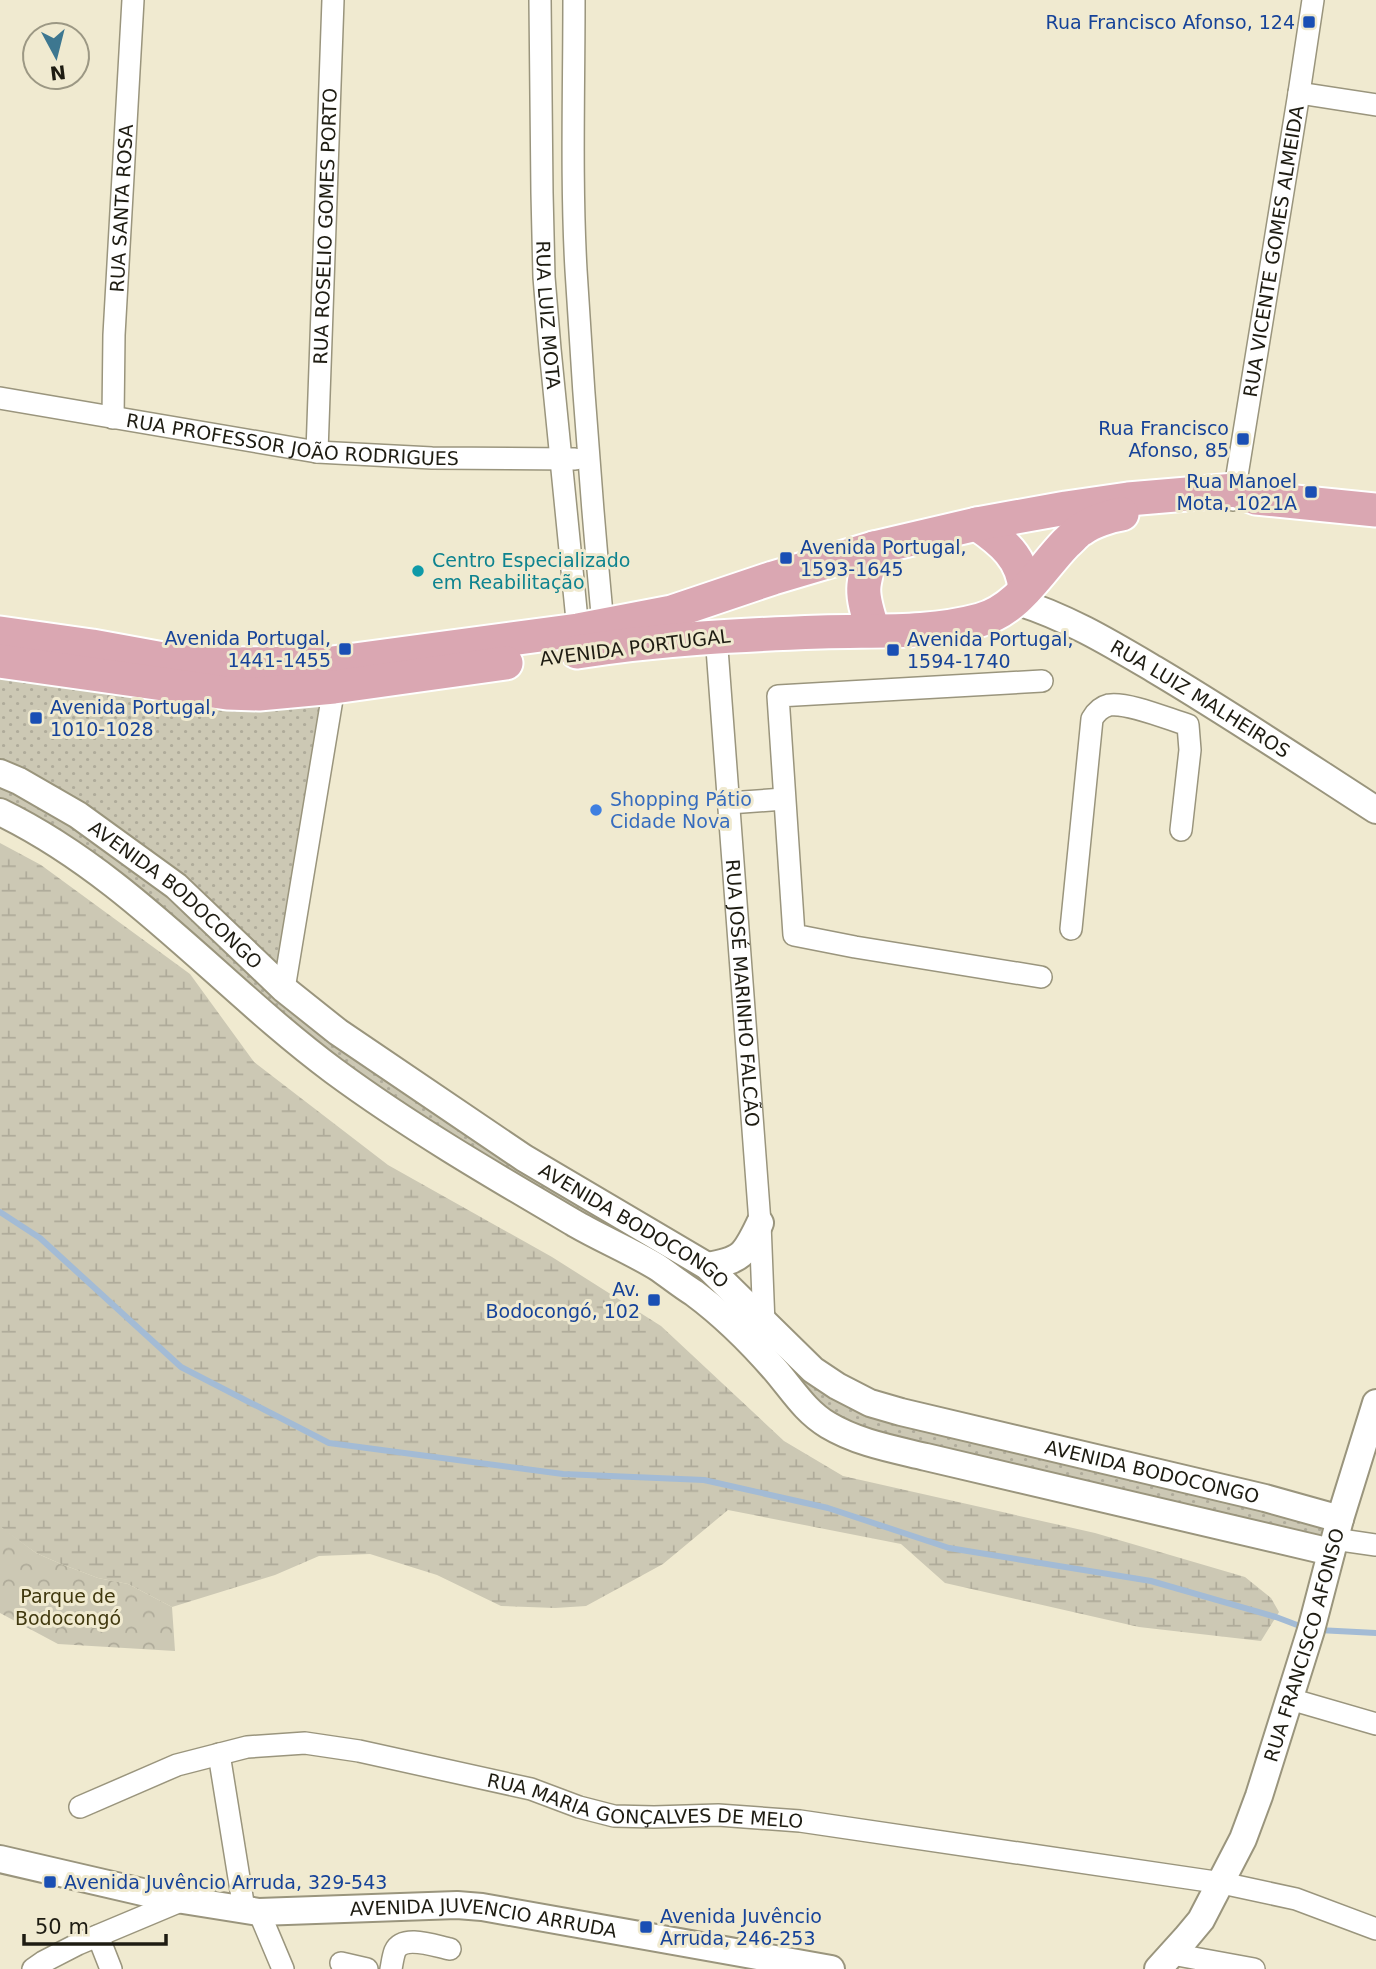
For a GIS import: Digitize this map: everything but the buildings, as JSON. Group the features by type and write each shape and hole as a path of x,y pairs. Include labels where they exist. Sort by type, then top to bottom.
{"main road":[{"path":"1241,497 1376,510"},
{"name":"AVENIDA PORTUGAL","path":"0,633 174,661 271,665 332,663 591,627 672,612 874,548 977,524 1128,499 1241,497"},
{"name":"AVENIDA PORTUGAL","path":"0,661 228,693 259,694 334,687 620,645 716,635 925,629 998,614 1020,596 1081,529 1115,515 1241,497"},
{"path":"977,524 1000,540 1014,555 1024,578 1020,596"},
{"path":"873,630 862,591 874,548"}],"street":[{"name":"RUA SANTA ROSA","path":"113,418 114,334 133,0"},
{"name":"RUA ROSELIO GOMES PORTO","path":"317,452 333,0"},
{"name":"RUA LUIZ MOTA","path":"540,0 544,276 561,459 591,627"},
{"name":"RUA LUIZ MOTA","path":"574,0 574,210 587,458 591,627"},
{"name":"RUA VICENTE GOMES ALMEIDA","path":"1241,497 1313,0"},
{"path":"1299,93 1376,105"},
{"name":"RUA PROFESSOR JOÃO RODRIGUES","path":"0,398 317,452 432,458 587,458"},
{"name":"RUA LUIZ MALHEIROS","path":"1020,596 1195,693 1376,810"},
{"name":"RUA JOSÉ MARINHO FALCÃO","path":"716,635 760,1223 764,1324"},
{"path":"1041,976 794,935 778,696 1042,681"},
{"path":"284,989 334,687"},
{"path":"1181,830 1190,750 1188,725 1195,693"},
{"path":"1071,929 1092,719 1102,708 1124,705 1188,725"},
{"name":"AVENIDA BODOCONGO","path":"0,773 78,815 176,886 284,989 338,1032 524,1158 707,1266 813,1370 836,1386 870,1403 939,1422 1265,1498 1335,1537"},
{"path":"729,803 784,799"},
{"name":"AVENIDA BODOCONGO","path":"0,811 34,828 97,871 333,1070 471,1162 656,1267 698,1296 734,1326 810,1412 828,1425 861,1440 926,1457 1376,1545"},
{"path":"707,1266 729,1263 740,1256 748,1248 760,1223"},
{"name":"RUA FRANCISCO AFONSO","path":"1163,1965 1201,1920 1243,1839 1290,1699 1376,1403"},
{"path":"1290,1699 1376,1724"},
{"name":"RUA MARIA GONÇALVES DE MELO","path":"80,1807 177,1765 256,1746 305,1743 359,1751 531,1789 579,1807 614,1815 718,1815 800,1821 1222,1883 1296,1899 1376,1929"},
{"path":"219,1754 251,1911 283,1969"},
{"name":"AVENIDA JUVENCIO ARRUDA","path":"0,1859 183,1900 251,1911 457,1905 482,1907 831,1969"},
{"path":"33,1969 98,1936 183,1900"},
{"path":"98,1936 111,1969"},
{"path":"391,1969 395,1951 400,1944 409,1941 450,1950"},
{"path":"341,1963 367,1969"},
{"path":"1163,1965 1254,1969"}],"green space":[{"path":"0,667 327,697 281,974 0,768"},
{"path":"0,780 102,839 305,1014 704,1271 821,1387 1328,1523 1322,1540 1045,1477 840,1422 771,1357 430,1128 0,801"},
{"path":"0,843 41,865 190,974 254,1062 388,1165 552,1257 661,1326 784,1441 843,1476 1095,1533 1245,1577 1271,1598 1279,1612 1261,1641 1139,1627 945,1583 901,1544 728,1510 663,1564 586,1606 555,1608 501,1606 437,1575 370,1554 319,1556 275,1575 172,1607 128,1584 98,1578 36,1553 0,1527"},
{"name":"Parque de Bodocongó","path":"0,1526 36,1553 98,1578 128,1584 172,1607 175,1651 58,1644 0,1613"}],"waterway":[{"path":"0,1212 40,1238 181,1367 329,1443 563,1474 704,1480 828,1508 949,1548 1151,1581 1305,1628"},
{"path":"1318,1630 1376,1633"}],"place":[{"name":"Rua Francisco Afonso, 124","path":"1309,22"},
{"name":"Rua Francisco Afonso, 85","path":"1243,439"},
{"name":"Rua Manoel Mota, 1021A","path":"1311,492"},
{"name":"Avenida Portugal, 1593-1645","path":"786,558"},
{"name":"Centro Especializado em Reabilitação","path":"418,571"},
{"name":"Avenida Portugal, 1441-1455","path":"345,649"},
{"name":"Avenida Portugal, 1594-1740","path":"893,650"},
{"name":"Avenida Portugal, 1010-1028","path":"36,718"},
{"name":"Shopping Pátio Cidade Nova","path":"596,810"},
{"name":"Av. Bodocongó, 102","path":"654,1300"},
{"name":"Avenida Juvêncio Arruda, 329-543","path":"50,1882"},
{"name":"Avenida Juvêncio Arruda, 246-253","path":"646,1927"}]}
